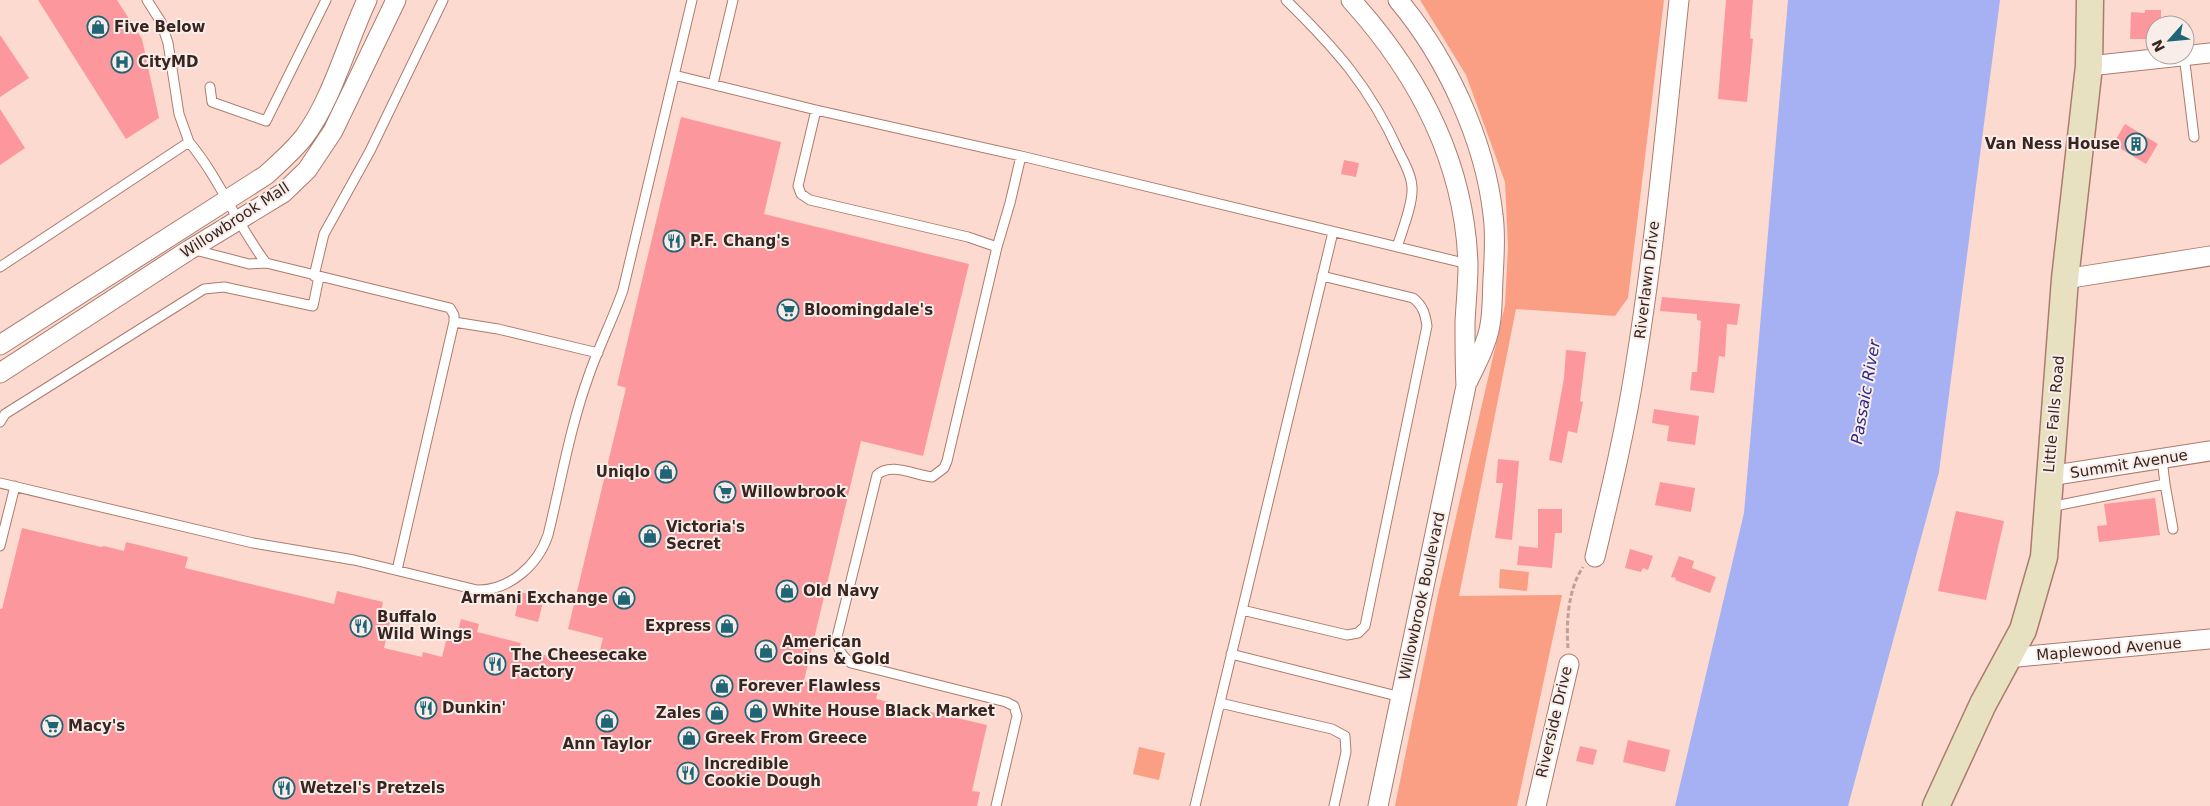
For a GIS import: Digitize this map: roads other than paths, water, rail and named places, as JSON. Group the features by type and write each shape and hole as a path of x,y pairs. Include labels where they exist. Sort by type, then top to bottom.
{"street":[{"name":"Willowbrook Mall","path":"0,345 266,175 304,136 332,83 353,29 367,0"},
{"name":"Willowbrook Mall","path":"0,373 189,250 284,193 307,170 333,131 396,0"},
{"name":"Willowbrook Boulevard","path":"1351,0 1388,44 1409,73 1439,134 1452,171 1461,208 1468,264 1465,324 1466,386"},
{"name":"Willowbrook Boulevard","path":"1378,806 1466,386 1486,342 1492,309 1495,252 1494,215 1486,176 1462,105 1443,66 1398,0"},
{"name":"Riverlawn Drive","path":"1595,556 1613,483 1644,313 1679,0"},
{"name":"Little Falls Road","path":"1936,806 2022,630 2044,557 2065,279 2089,66 2090,0"},
{"path":"2195,55 2210,53"},
{"path":"2089,66 2145,60"},
{"path":"2065,279 2210,256"},
{"name":"Summit Avenue","path":"2049,476 2210,452"},
{"name":"Maplewood Avenue","path":"2007,658 2210,640"},
{"name":"Riverside Drive","path":"1536,806 1569,664"}],"lane":[{"path":"147,0 161,22 168,43 179,114 189,142 202,158 227,199 251,244 266,263"},
{"path":"210,87 212,102 266,121 326,0"},
{"path":"0,422 5,414 204,289 224,287 313,306 324,234 370,151 443,0"},
{"path":"0,483 252,543 354,560 477,590 490,590 502,587 534,562 543,552 574,421 623,290 692,0"},
{"path":"713,84 733,0"},
{"path":"1286,0 1320,34 1355,74 1387,125 1406,166 1412,188 1397,247"},
{"path":"2185,65 2194,137"},
{"path":"674,75 816,110 1022,156 1468,264"},
{"path":"816,110 798,186 801,194 810,200 968,237 997,247"},
{"path":"0,267 189,142"},
{"path":"996,806 1017,716 1014,706 1006,702 850,663 843,657 837,647 837,637 873,484 877,475 883,470 890,468 932,477 944,468 947,461 997,247 1022,156"},
{"path":"1195,806 1333,232"},
{"path":"189,250 205,251 249,264 266,263 450,308 454,315 454,322 397,570"},
{"path":"1242,610 1347,635 1358,633 1364,626 1427,326 1421,304 1413,298 1322,276"},
{"path":"454,322 498,329 598,353"},
{"path":"2162,459 2174,530"},
{"path":"2047,508 2165,484"},
{"path":"0,546 15,486"},
{"path":"1231,654 1401,697"},
{"path":"1220,703 1332,730 1345,736 1346,752 1334,806"}],"water":[{"name":"Passaic River","path":"1788,0 2000,0 1939,472 1848,806 1675,806 1744,513"}],"place":[{"name":"Five Below","path":"98,27"},
{"name":"CityMD","path":"122,62"},
{"name":"Van Ness House","path":"2136,144"},
{"name":"P.F. Chang's","path":"674,241"},
{"name":"Bloomingdale's","path":"788,310"},
{"name":"Uniqlo","path":"666,472"},
{"name":"Willowbrook","path":"725,492"},
{"name":"Victoria's Secret","path":"650,536"},
{"name":"Old Navy","path":"787,591"},
{"name":"Armani Exchange","path":"624,598"},
{"name":"Buffalo Wild Wings","path":"361,626"},
{"name":"Express","path":"727,626"},
{"name":"American Coins & Gold","path":"766,651"},
{"name":"The Cheesecake Factory","path":"495,664"},
{"name":"Forever Flawless","path":"722,686"},
{"name":"Dunkin'","path":"426,708"},
{"name":"White House Black Market","path":"756,711"},
{"name":"Zales","path":"717,713"},
{"name":"Ann Taylor","path":"607,721"},
{"name":"Macy's","path":"52,726"},
{"name":"Greek From Greece","path":"689,738"},
{"name":"Incredible Cookie Dough","path":"688,773"},
{"name":"Wetzel's Pretzels","path":"284,788"}]}
